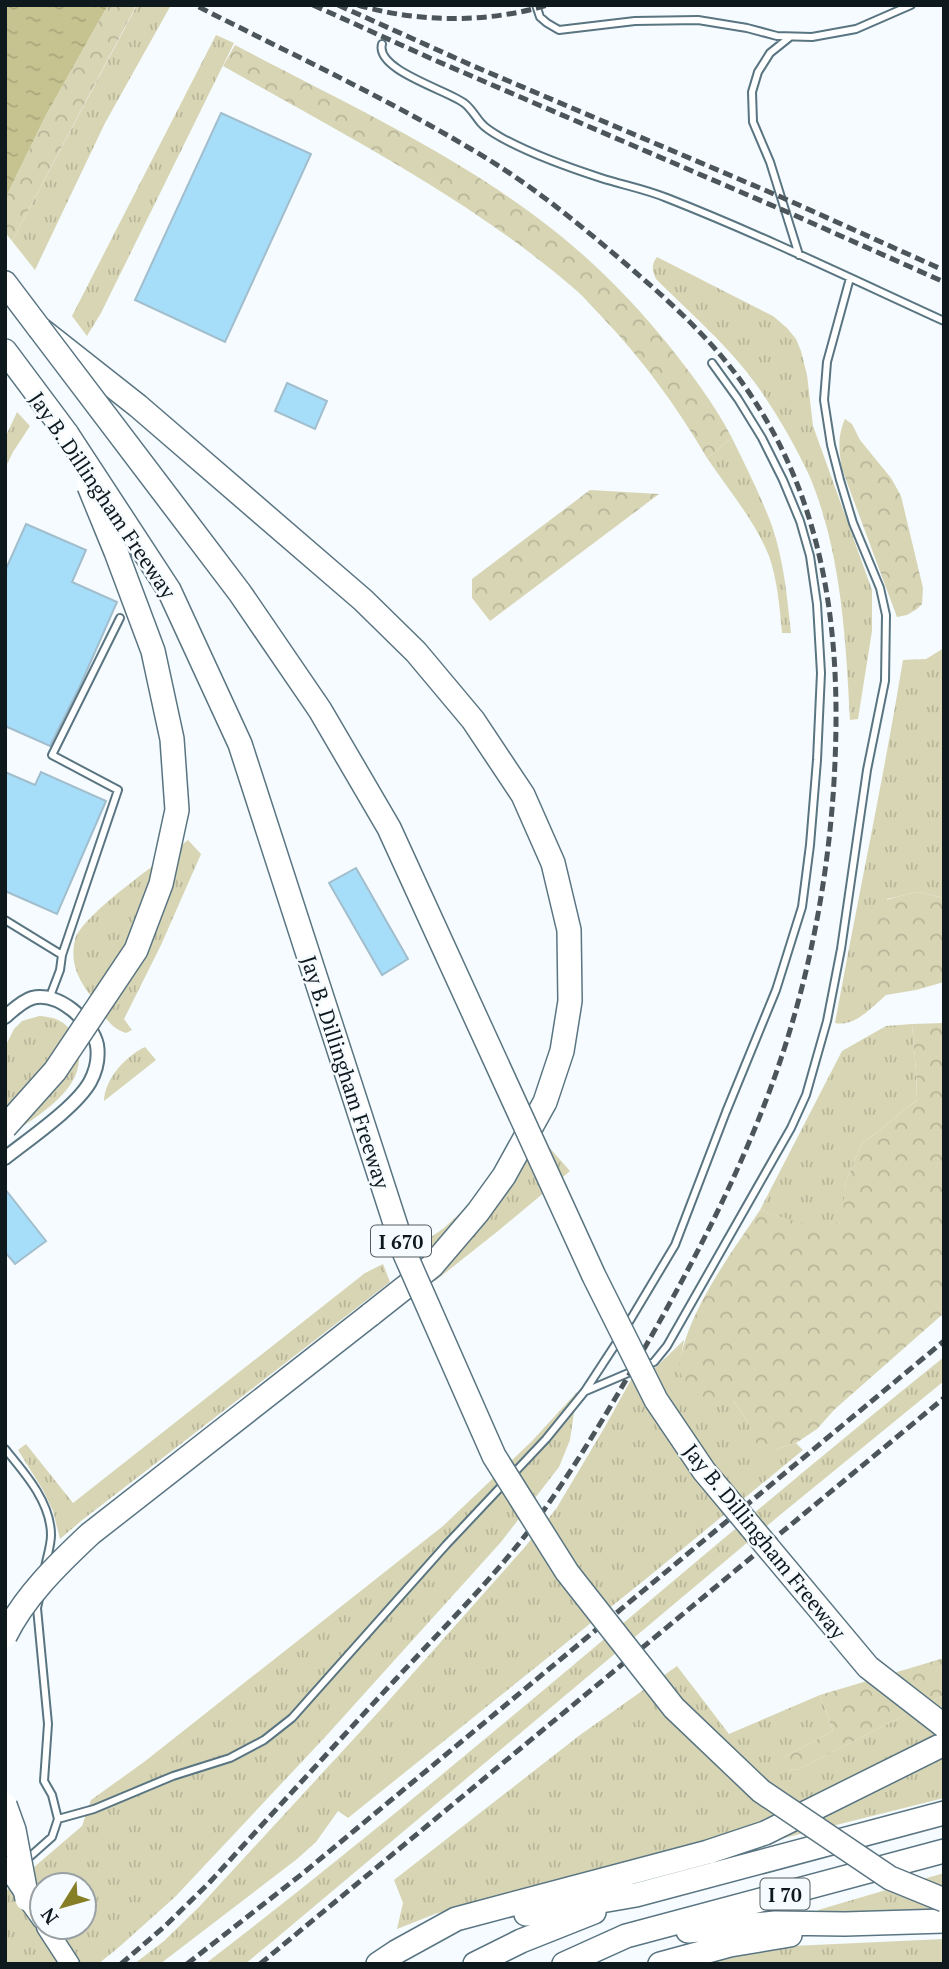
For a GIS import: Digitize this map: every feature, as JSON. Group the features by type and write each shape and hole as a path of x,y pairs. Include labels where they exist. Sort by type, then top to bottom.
{"highway":[{"name":"Jay B. Dillingham Freeway","path":"5,283 240,593 320,710 389,828 594,1276 656,1400 704,1471 868,1667 944,1726"},
{"path":"5,1636 14,1618 59,1563 90,1535 432,1266 478,1212 504,1176 545,1102 562,1051 570,1001 569,930 553,863 523,795 473,720 416,652 363,600 138,405 39,328"},
{"name":"Jay B. Dillingham Freeway","path":"5,351 67,434 169,590 240,744 405,1254 494,1456 567,1572 674,1708 761,1791 890,1878 944,1900"},
{"path":"5,1127 55,1071 136,950 161,884 177,810 172,739 153,651 67,434"},
{"path":"387,1958 456,1919 708,1852 765,1833 944,1744"},
{"path":"5,1805 14,1829 27,1899"},
{"name":"I 70","path":"475,1964 521,1941 636,1895 944,1813"},
{"name":"I 70","path":"564,1964 626,1936 944,1852"},
{"path":"5,1881 27,1899"},
{"path":"387,1958 525,1914 636,1895"},
{"path":"626,1936 775,1923 845,1924 944,1920"},
{"path":"660,1964 730,1945 845,1924"}],"main road":[{"path":"5,1865 27,1899"},
{"path":"55,1941 70,1964"}],"street":[{"path":"5,1017 32,998 63,1003 76,1012 90,1029 96,1043 97,1062 91,1080 81,1095 5,1158"}],"lane":[{"path":"536,5 540,17 559,30 635,21 698,20 790,37 812,37 856,29 911,5"},
{"path":"790,37 770,53 758,72 752,92 753,122 770,162 799,255"},
{"path":"382,44 382,53 399,70 426,85 450,93 466,104 480,122 501,138 544,158 667,198 944,321"},
{"path":"585,1391 654,1362 667,1346 791,1128 806,1095 827,1021 841,949 867,770 885,681 886,615 880,588 853,523 839,480 824,400 827,362 850,278"},
{"path":"58,1819 94,1810 173,1776 230,1758 264,1740 292,1718 446,1545 546,1439 585,1391 640,1306 675,1245 776,990 802,907 817,760 821,673 817,604 810,556 800,521 762,438 712,363"},
{"path":"49,999 118,790 52,755 120,618"},
{"path":"5,920 62,955"},
{"path":"5,1449 31,1480 45,1505 51,1534 37,1608 48,1724 44,1781 52,1794 58,1819 52,1837 5,1881"}],"green space":[{"path":"108,5 136,6 12,241 5,232 5,199 46,115"},
{"path":"134,5 171,5 105,123 35,270 12,241 136,7"},
{"path":"216,35 234,43 101,313 87,336 72,316"},
{"path":"235,45 424,144 550,227 603,273 651,324 701,388 732,438 707,458 646,367 577,291 494,227 451,198 361,143 223,66"},
{"path":"657,257 773,316 796,339 807,375 813,426 872,590 872,631 858,719 850,720 844,627 835,564 820,504 809,475 779,419 747,373 723,345 656,279 653,268"},
{"path":"17,412 30,426 5,468 5,438"},
{"path":"845,419 852,424 860,440 891,478 901,496 923,588 922,604 907,615 897,617 842,469 839,444"},
{"path":"732,438 776,539 791,633 782,633 774,574 763,543 707,458"},
{"path":"590,490 659,494 490,621 472,598 472,579"},
{"path":"944,648 944,898 918,892 887,899 869,984 886,995 856,1019 835,1023 903,660 926,659"},
{"path":"188,840 201,854 161,945 124,1019 132,1030 126,1033 120,1031 101,1012 81,982 74,962 75,940 80,930 107,902"},
{"path":"918,892 944,898 944,982 886,995 870,985 864,976 858,948 860,929 867,913 877,904"},
{"path":"39,1016 50,1017 68,1027 79,1054 77,1070 71,1084 60,1097 5,1139 5,1047 14,1029 22,1021"},
{"path":"944,1023 944,1313 835,1409 817,1429 796,1443 775,1450 759,1450 748,1422 733,1400 713,1406 692,1389 680,1373 679,1363 694,1318 725,1262 760,1210 810,1226 842,1222 846,1181 862,1144 917,1100 912,1024"},
{"path":"912,1024 917,1100 862,1144 846,1181 843,1222 810,1227 760,1210 842,1051 886,1026"},
{"path":"145,1047 156,1060 104,1101 112,1076 131,1056"},
{"path":"541,1138 570,1171 435,1281 421,1244 444,1228"},
{"path":"383,1264 390,1282 60,1539 53,1511 18,1450 26,1444 73,1503 365,1273"},
{"path":"684,1340 679,1368 733,1400 748,1422 760,1450 775,1450 796,1443 803,1450 348,1818 338,1811 316,1842 297,1859 160,1964 134,1964 164,1941 199,1907 384,1706 524,1548 556,1509 633,1376 656,1367"},
{"path":"944,1357 944,1381 780,1515 245,1964 205,1964 392,1815"},
{"path":"577,1392 570,1440 559,1467 501,1542 327,1735 175,1897 98,1964 5,1964 5,1892 28,1872 28,1941 98,1941 98,1871 30,1871 82,1826 91,1800 144,1762 443,1526 532,1441"},
{"path":"944,1658 944,1695 799,1769 788,1771 782,1768 780,1763 784,1757 833,1731 820,1695"},
{"path":"677,1666 729,1734 820,1695 833,1731 784,1757 788,1771 799,1769 944,1695 944,1733 820,1795 746,1827 683,1847 476,1902 397,1929 403,1903 394,1880 580,1735"},
{"path":"944,1755 944,1798 748,1847"},
{"path":"944,1873 944,1908 911,1912 819,1913 818,1910"},
{"path":"944,1939 944,1964 702,1964 735,1951 770,1947"}],"water":[{"path":"5,5 108,5 46,115 5,199"}],"building":[{"path":"221,113 311,154 225,342 135,300"},
{"path":"287,383 327,401 315,429 275,411"},
{"path":"26,524 86,550 72,582 117,602 50,746 5,726 5,571"},
{"path":"5,772 35,785 41,772 106,801 57,914 5,891"},
{"path":"356,868 408,959 382,975 329,883"},
{"path":"5,1189 46,1241 15,1264 5,1252"}],"railway":[{"path":"121,1964 209,1883 499,1568 548,1505 609,1409 703,1240 749,1143 775,1076 812,946 827,858 835,768 832,629 815,539 784,453 762,412 724,359 687,319 647,283 576,222 514,176 403,111 195,5"},
{"path":"313,5 944,282"},
{"path":"338,5 941,269"},
{"path":"358,5 405,15 453,19 502,15 548,5"},
{"path":"187,1964 302,1874 944,1341"},
{"path":"260,1964 944,1398"}]}
